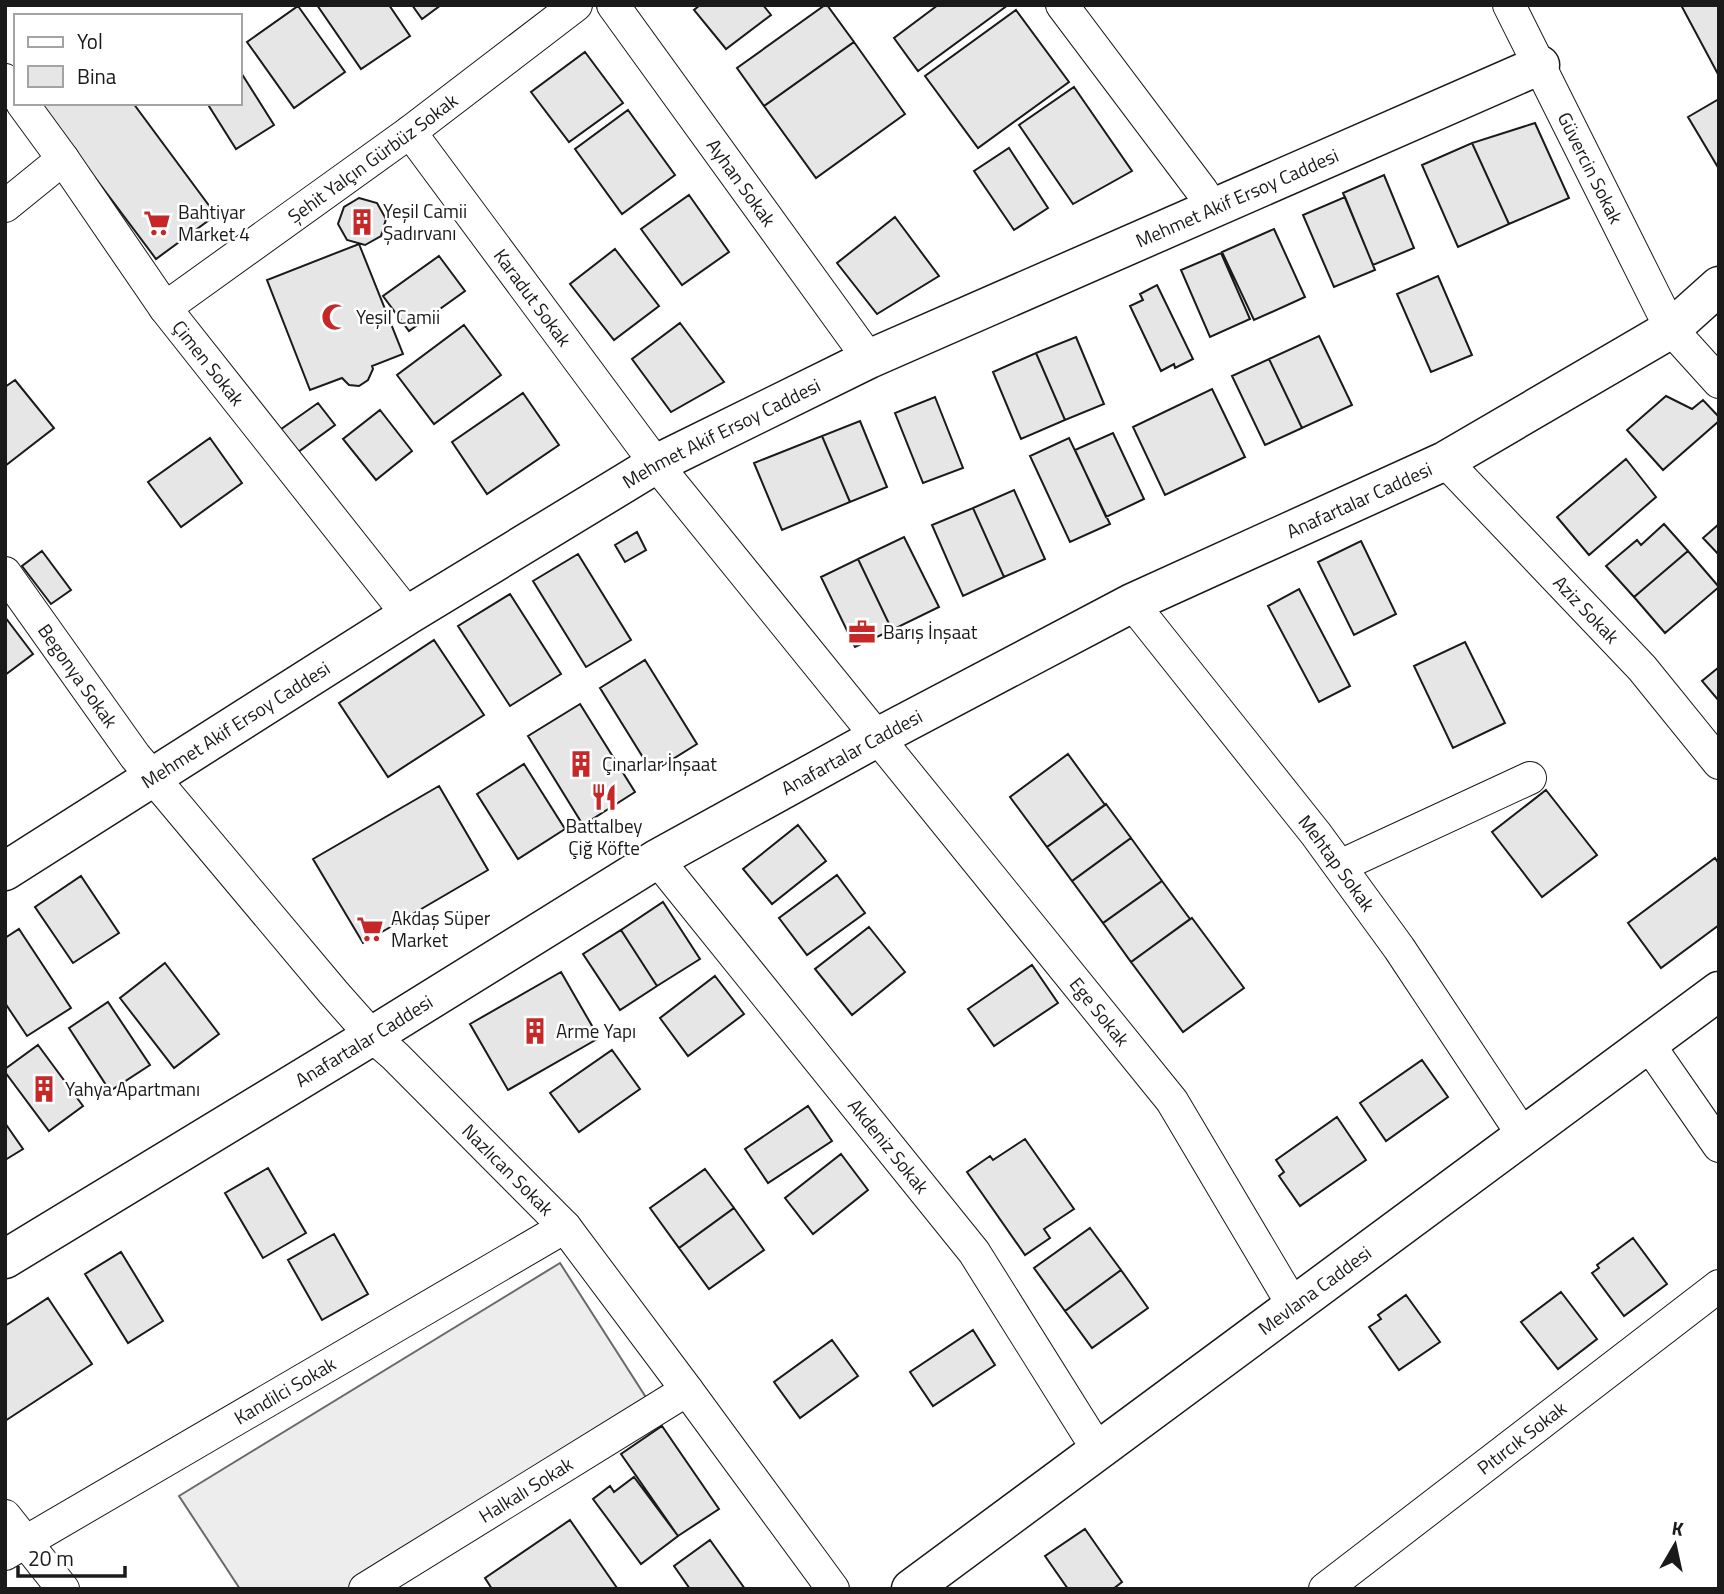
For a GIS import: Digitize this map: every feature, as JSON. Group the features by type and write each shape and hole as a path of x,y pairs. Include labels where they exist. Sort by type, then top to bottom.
{"street":[{"name":"Şehit Yalçın Gürbüz Sokak","path":"165,308 410,132 576,5"},
{"name":"Ayhan Sokak","path":"612,5 864,351"},
{"path":"1062,5 1207,200"},
{"name":"Güvercin Sokak","path":"1509,5 1671,329 1719,382"},
{"name":"Mehmet Akif Ersoy Caddesi","path":"5,839 144,766 650,455 864,351 1207,200 1486,90 1540,65"},
{"name":"Çimen Sokak","path":"23,105 165,308 401,607"},
{"name":"Karadut Sokak","path":"410,132 650,455 878,737"},
{"path":"5,205 63,159"},
{"name":"Anafartalar Caddesi","path":"5,1259 657,859 878,737 1132,603 1445,461 1671,329 1719,286"},
{"name":"Aziz Sokak","path":"1445,461 1642,668 1719,763"},
{"name":"Begonya Sokak","path":"5,573 144,766"},
{"name":"Mehtap Sokak","path":"1132,603 1340,866 1399,948 1523,1135"},
{"name":"Ege Sokak","path":"878,737 1172,1101 1293,1305"},
{"name":"Mehmet Akif Ersoy Caddesi","path":"5,870 144,766"},
{"name":"Nazlıcan Sokak","path":"144,766 372,1036 565,1227 833,1589"},
{"path":"1340,866 1530,778"},
{"name":"Akdeniz Sokak","path":"657,859 974,1252 1098,1450"},
{"name":"Mevlana Caddesi","path":"911,1589 955,1576 1098,1450 1719,991"},
{"path":"1649,1045 1719,1146"},
{"name":"Kandilci Sokak","path":"15,1548 565,1227"},
{"name":"Pıtırcık Sokak","path":"1325,1589 1719,1286"},
{"name":"Halkalı Sokak","path":"365,1589 687,1390"},
{"path":"5,1516 15,1548 63,1589"}],"shaded area":[{"path":"560,1263 647,1399 364,1589 240,1589 179,1496"}],"building":[{"path":"317,5 389,5 410,36 361,69"},
{"path":"412,5 441,5 422,19"},
{"path":"700,5 763,5 771,15 726,49 694,10"},
{"path":"825,5 854,42 764,106 737,68"},
{"path":"938,5 1008,5 918,71 894,38"},
{"path":"1681,5 1719,5 1719,76"},
{"path":"298,6 345,72 294,108 247,42"},
{"path":"1016,10 1069,82 978,148 925,76"},
{"path":"854,42 905,114 816,178 764,106"},
{"path":"585,52 623,103 569,142 531,92"},
{"path":"242,74 274,125 236,149 208,105 242,105"},
{"path":"1074,87 1132,171 1073,204 1019,125"},
{"path":"1719,99 1719,169 1688,117"},
{"path":"40,105 134,105 216,215 156,259"},
{"path":"628,110 675,175 622,214 575,149"},
{"path":"1535,123 1569,198 1509,224 1472,143"},
{"path":"1472,143 1509,224 1458,247 1422,165"},
{"path":"1009,148 1048,208 1014,230 974,171"},
{"path":"1384,175 1414,248 1373,265 1343,193"},
{"path":"689,195 729,252 682,285 641,229"},
{"path":"1345,197 1375,270 1334,287 1303,215"},
{"name":"Yeşil Camii Şadırvanı","path":"359,198 377,203 386,219 381,236 365,245 347,240 338,224 344,207"},
{"path":"895,217 939,276 877,314 837,263"},
{"path":"1274,229 1305,297 1254,320 1222,252"},
{"name":"Yeşil Camii","path":"359,244 403,354 372,366 368,380 359,386 349,385 342,378 310,390 267,280"},
{"path":"615,249 659,306 614,340 570,284"},
{"path":"1221,253 1250,319 1210,337 1181,270"},
{"path":"439,256 465,291 409,331 383,296"},
{"path":"1438,276 1472,355 1431,372 1397,294"},
{"path":"1157,285 1193,359 1175,368 1174,364 1161,371 1130,306 1143,300 1140,294"},
{"path":"680,323 724,382 671,412 632,359"},
{"path":"464,325 501,375 434,424 397,375"},
{"path":"1319,336 1352,405 1302,428 1269,359"},
{"path":"1076,337 1104,404 1065,420 1036,353"},
{"path":"1036,353 1065,420 1021,439 993,372"},
{"path":"1269,359 1302,428 1265,445 1232,376"},
{"path":"15,380 54,428 5,466 5,387"},
{"path":"1212,389 1245,457 1165,495 1133,427"},
{"path":"523,393 559,445 487,494 452,442"},
{"path":"1666,396 1692,409 1703,400 1719,417 1719,421 1663,470 1627,430"},
{"path":"935,397 963,468 923,483 895,413"},
{"path":"318,403 335,425 294,455 277,432"},
{"path":"380,410 412,451 376,480 343,439"},
{"path":"860,421 887,487 850,502 822,436"},
{"path":"1113,433 1144,499 1106,517 1075,450"},
{"path":"822,436 850,502 782,530 754,463"},
{"path":"210,438 242,483 181,527 148,482"},
{"path":"1069,438 1110,524 1070,542 1030,456"},
{"path":"1626,459 1656,497 1589,555 1557,517"},
{"path":"1014,490 1045,559 1004,577 973,508"},
{"path":"973,508 1004,577 963,596 932,525"},
{"path":"1664,524 1688,551 1634,597 1606,566 1637,540 1641,545"},
{"path":"1719,524 1719,555 1703,538"},
{"path":"637,532 646,550 625,562 615,545"},
{"path":"904,537 939,607 892,630 858,559"},
{"path":"1361,541 1396,614 1354,635 1318,562"},
{"path":"42,551 71,590 51,604 22,566"},
{"path":"1688,551 1719,587 1665,633 1634,597"},
{"path":"578,554 631,640 586,667 533,581"},
{"path":"858,559 892,630 855,647 821,577"},
{"path":"1299,589 1350,686 1319,702 1268,606"},
{"path":"510,594 561,674 510,706 458,626"},
{"path":"5,617 33,654 5,675"},
{"path":"434,640 484,715 388,777 339,703"},
{"path":"1465,642 1505,723 1453,748 1414,666"},
{"path":"645,660 697,744 652,772 600,688"},
{"path":"1719,667 1719,701 1702,681"},
{"name":"Çınarlar İnşaat","path":"580,704 635,792 583,825 528,736"},
{"path":"1068,754 1105,805 1047,847 1010,797"},
{"path":"524,764 565,829 518,859 477,794"},
{"path":"439,786 488,870 363,943 313,859"},
{"path":"1546,790 1597,855 1542,897 1492,832"},
{"path":"1106,804 1131,838 1072,881 1047,847"},
{"path":"798,825 826,861 772,904 743,869"},
{"path":"1131,838 1162,881 1103,923 1072,881"},
{"path":"1715,858 1719,864 1719,925 1661,968 1628,923"},
{"path":"837,875 865,913 807,955 779,918"},
{"path":"81,876 119,933 73,963 35,907"},
{"path":"1162,881 1190,919 1131,962 1103,923"},
{"path":"663,902 700,959 657,986 621,930"},
{"path":"1192,918 1244,988 1183,1032 1131,962"},
{"path":"869,927 905,972 852,1015 815,969"},
{"path":"19,929 71,1008 27,1036 5,1003 5,938"},
{"path":"621,930 657,986 620,1010 583,954"},
{"path":"165,963 219,1034 174,1068 120,998"},
{"path":"1032,965 1058,1003 994,1046 968,1009"},
{"name":"Arme Yapı","path":"561,972 599,1038 508,1090 470,1024"},
{"path":"715,976 744,1014 688,1056 660,1018"},
{"path":"108,1002 150,1065 110,1091 69,1028"},
{"name":"Yahya Apartmanı","path":"38,1045 83,1106 49,1131 5,1072 5,1069"},
{"path":"612,1050 640,1089 579,1132 550,1093"},
{"path":"1422,1060 1448,1097 1386,1141 1360,1103"},
{"path":"808,1106 832,1141 768,1183 745,1149"},
{"path":"1337,1117 1366,1160 1300,1206 1279,1176 1284,1172 1276,1160"},
{"path":"5,1123 23,1149 5,1160"},
{"path":"1025,1139 1074,1209 1044,1229 1050,1238 1025,1255 967,1172 990,1156 993,1160"},
{"path":"841,1154 868,1190 813,1234 785,1198"},
{"path":"268,1168 306,1233 263,1258 225,1193"},
{"path":"705,1169 734,1208 679,1248 650,1208"},
{"path":"734,1208 764,1250 709,1289 679,1248"},
{"path":"1090,1228 1121,1270 1065,1311 1034,1268"},
{"path":"334,1234 368,1294 322,1320 288,1260"},
{"path":"1633,1238 1667,1284 1624,1316 1592,1273 1599,1268 1597,1265"},
{"path":"121,1252 163,1321 128,1343 85,1274"},
{"path":"1121,1270 1148,1308 1092,1348 1065,1311"},
{"path":"1561,1292 1597,1339 1558,1369 1521,1322"},
{"path":"1406,1295 1440,1342 1399,1370 1369,1327 1381,1319 1378,1315"},
{"path":"48,1298 92,1364 5,1421 5,1326"},
{"path":"973,1330 995,1365 933,1406 910,1372"},
{"path":"832,1340 858,1376 800,1418 774,1382"},
{"path":"662,1426 719,1509 678,1536 621,1454"},
{"path":"634,1477 678,1536 641,1564 593,1499 610,1486 614,1492"},
{"path":"570,1520 617,1588 492,1589 485,1578"},
{"path":"1085,1529 1122,1582 1113,1589 1068,1589 1045,1556"},
{"path":"710,1540 745,1589 690,1589 674,1566"}],"place":[{"name":"Yeşil Camii Şadırvanı","path":"362,222"},
{"name":"Bahtiyar Market 4","path":"157,223"},
{"name":"Yeşil Camii","path":"335,317"},
{"name":"Barış İnşaat","path":"862,632"},
{"name":"Çınarlar İnşaat","path":"581,764"},
{"name":"Battalbey Çiğ Köfte","path":"604,797"},
{"name":"Akdaş Süper Market","path":"370,929"},
{"name":"Arme Yapı","path":"535,1031"},
{"name":"Yahya Apartmanı","path":"44,1089"}]}
